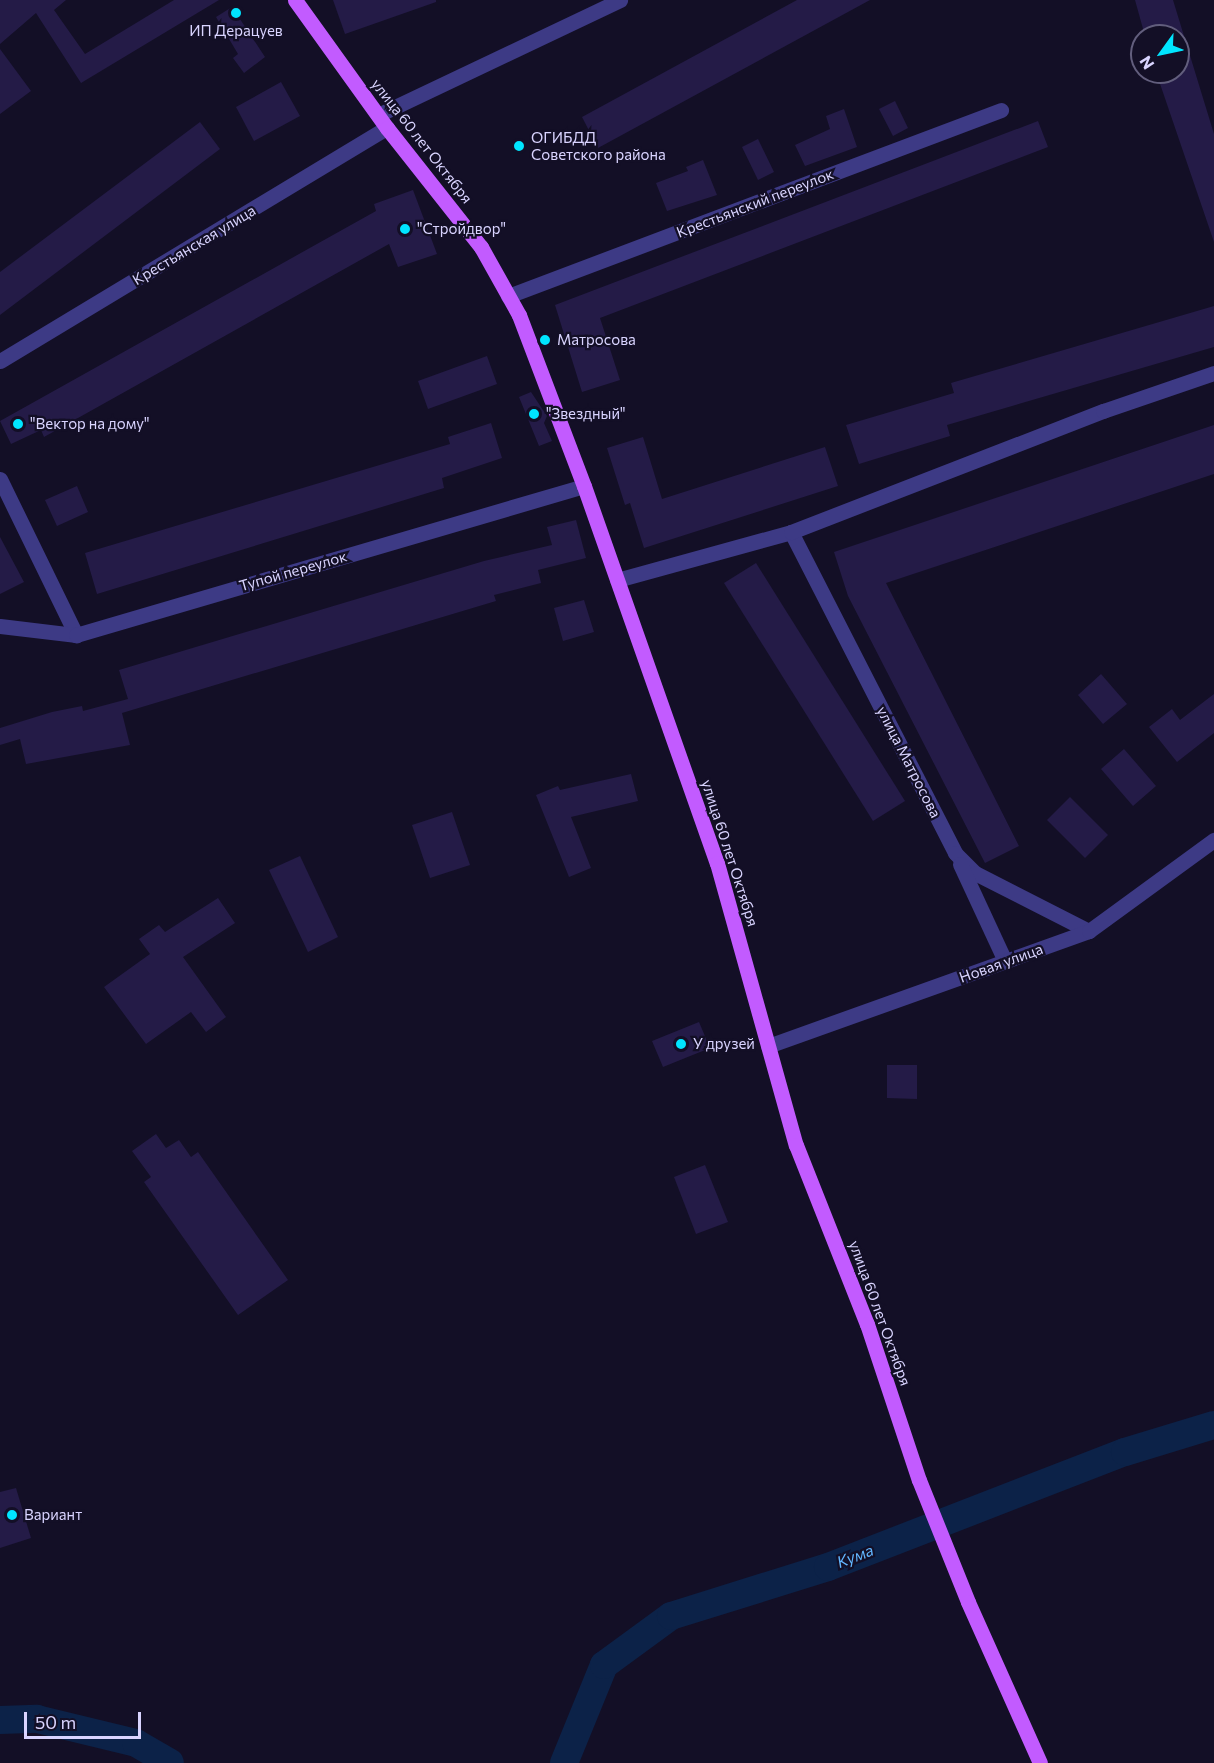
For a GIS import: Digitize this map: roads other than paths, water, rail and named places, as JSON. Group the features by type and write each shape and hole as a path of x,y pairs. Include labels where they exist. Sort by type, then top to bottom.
{"main road":[{"name":"улица 60 лет Октября","path":"295,0 387,128 481,247 508,296 584,486 717,863 796,1145 867,1324 920,1480 968,1602 1040,1763"}],"street":[{"path":"378,115 620,0"},
{"name":"Крестьянский переулок","path":"508,296 1001,110"},
{"name":"Крестьянская улица","path":"0,361 387,128"},
{"path":"617,579 791,532 1103,411 1214,373"},
{"path":"0,479 76,635"},
{"name":"Тупой переулок","path":"0,626 76,635 584,486"},
{"name":"улица Матросова","path":"791,532 955,853 975,873 1089,931"},
{"name":"Новая улица","path":"768,1046 1089,931 1214,840"},
{"path":"955,853 1005,962"}],"waterway":[{"name":"Кума","path":"564,1763 604,1665 671,1616 828,1567 1125,1452 1214,1425"},
{"name":"Кума","path":"0,1720 37,1719 136,1743 170,1763"}],"place":[{"name":"ИП Дерацуев","path":"236,13"},
{"name":"ОГИБДД Советского района","path":"519,146"},
{"name":"\"Стройдвор\"","path":"405,229"},
{"name":"Матросова","path":"545,340"},
{"name":"\"Звездный\"","path":"534,414"},
{"name":"\"Вектор на дому\"","path":"18,424"},
{"name":"У друзей","path":"681,1044"},
{"name":"Вариант","path":"12,1515"}]}
